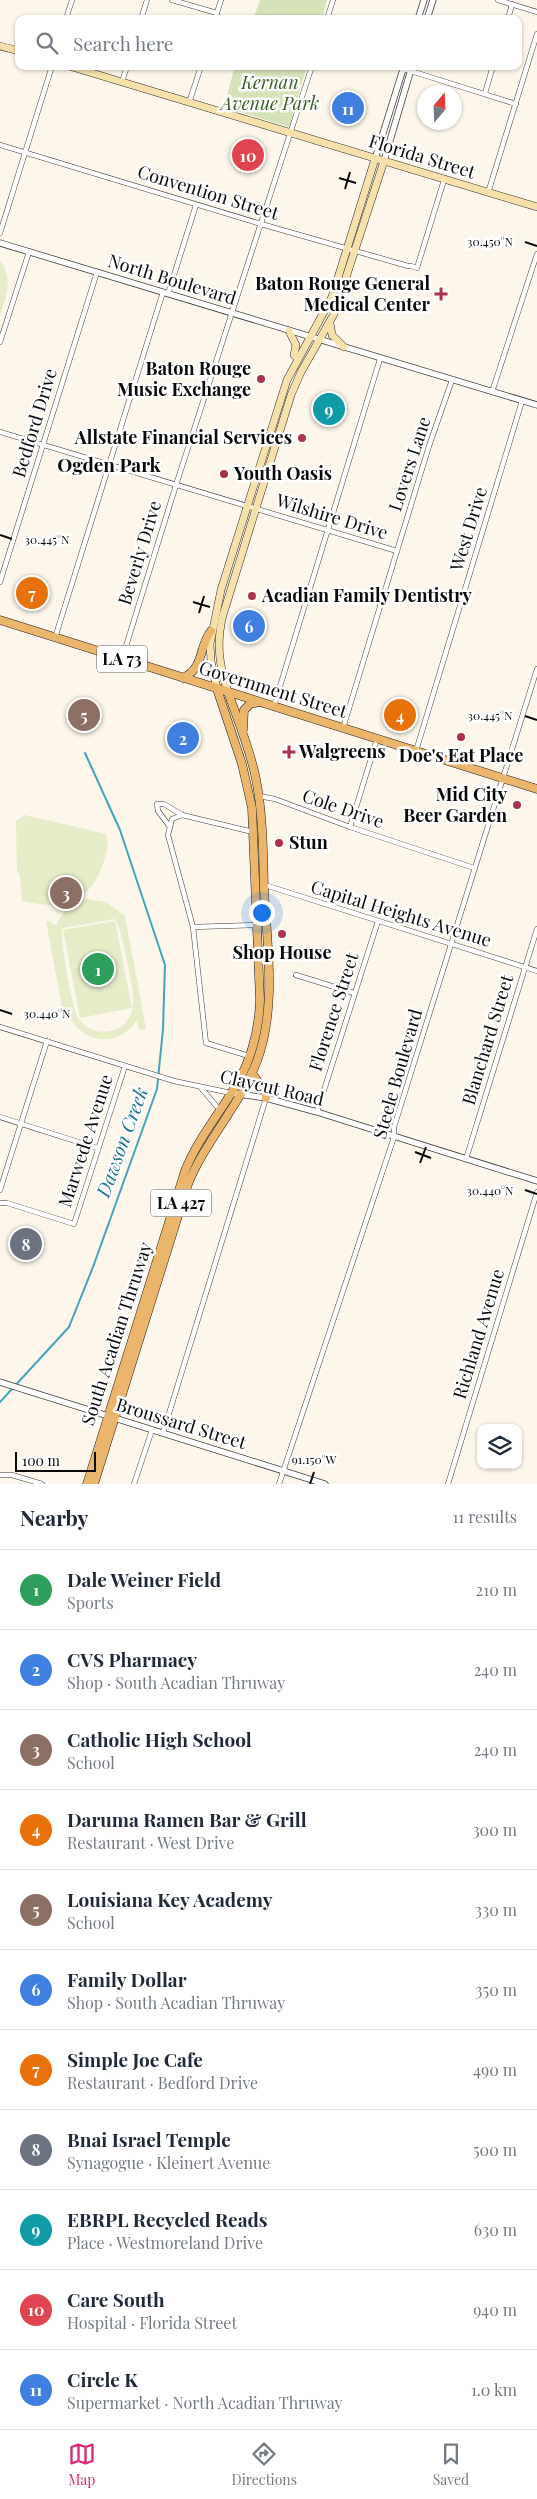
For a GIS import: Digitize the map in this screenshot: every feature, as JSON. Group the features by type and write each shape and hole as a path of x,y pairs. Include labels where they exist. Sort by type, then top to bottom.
{"main road":[{"path":"0,46 15,50"},
{"name":"Florida Street","path":"82,70 537,207"},
{"name":"South Acadian Thruway","path":"87,1484 106,1417 186,1169 204,1131 231,1093 249,1056 259,1011 252,808 245,776 217,689 210,656 211,631 287,380 328,306 375,159"},
{"name":"South Acadian Thruway","path":"94,1484 188,1184 202,1155 241,1094 252,1073 261,1048 268,1016 266,924 259,796 220,664 219,633 297,380 330,323 384,161"},
{"path":"330,323 332,335 344,347"},
{"path":"289,331 295,342 294,355 298,359"},
{"name":"Government Street","path":"0,620 537,789"},
{"path":"183,678 195,670 206,637 211,631"},
{"path":"243,737 244,710 249,705 259,702"},
{"path":"252,1073 266,1094 266,1098"}],"street":[{"path":"67,15 72,0"},
{"path":"142,15 147,0"},
{"path":"172,0 213,15"},
{"path":"216,15 221,0"},
{"path":"328,15 333,0"},
{"path":"419,15 424,0"},
{"path":"428,15 433,0"},
{"path":"498,0 537,12"},
{"path":"509,15 512,4"},
{"path":"488,193 537,34"},
{"path":"0,233 51,70"},
{"path":"122,82 126,70"},
{"path":"189,103 200,70"},
{"name":"Beverly Drive","path":"122,659 231,313 262,224 311,70"},
{"path":"375,159 403,70"},
{"path":"384,161 412,70"},
{"path":"415,70 516,104"},
{"path":"485,94 492,70"},
{"name":"Convention Street","path":"0,145 196,205 417,268 444,180"},
{"path":"55,638 165,293 196,205"},
{"name":"North Boulevard","path":"0,243 537,405"},
{"path":"0,342 29,252"},
{"path":"492,392 537,254"},
{"name":"Bedford Drive","path":"0,582 97,272"},
{"path":"274,706 380,359"},
{"name":"Lovers Lane","path":"343,728 452,380"},
{"name":"West Drive","path":"416,751 522,401"},
{"name":"Wilshire Drive","path":"0,432 397,551"},
{"name":"Steele Boulevard","path":"279,1484 394,1137 394,1127 537,669"},
{"path":"350,827 377,739"},
{"name":"Cole Drive","path":"259,796 274,799 350,827 474,868"},
{"path":"170,827 158,811 157,804 164,804 182,815 253,832"},
{"path":"182,815 172,819 168,835 193,927 206,1043 249,1056"},
{"name":"Capital Heights Avenue","path":"264,887 268,886 378,920 537,972"},
{"path":"256,890 264,887"},
{"name":"Florence Street","path":"317,1112 378,920"},
{"path":"193,927 266,924"},
{"name":"Blanchard Street","path":"466,1159 537,929"},
{"path":"296,975 354,993"},
{"name":"Claycut Road","path":"0,1027 174,1081 266,1098 317,1112 537,1181"},
{"path":"0,1190 47,1042"},
{"name":"Marwede Avenue","path":"0,1203 7,1203 74,1224 125,1066"},
{"path":"200,1087 219,1109"},
{"path":"163,1433 266,1098"},
{"path":"0,1117 97,1148"},
{"name":"Richland Avenue","path":"448,1484 537,1192"},
{"name":"Broussard Street","path":"3,1383 106,1417 325,1484"},
{"path":"134,1484 152,1430"},
{"path":"0,1474 12,1475 42,1484"}],"green space":[{"path":"260,0 327,0 323,15 254,15"},
{"name":"Kernan Avenue Park","path":"234,70 306,70 289,127 224,107"},
{"path":"0,261 7,274 8,281 0,316"},
{"path":"25,815 106,834 108,845 103,864 97,878 81,896 61,904 36,904 22,901 20,875 17,872 16,821"},
{"path":"82,900 106,902 125,916 146,1029 139,1030 137,1020 130,1029 121,1035 102,1039 84,1033 70,1017 64,1018 46,921 56,926 61,916 72,904","holes":["115,919 120,930 129,969 133,1006 125,1023 118,1028 101,1032 92,1030 78,1018 76,1012 67,976 62,931 63,928"]},
{"path":"115,921 132,1008 80,1018 63,930"}],"waterway":[{"name":"Dawson Creek","path":"0,1402 69,1327 93,1267 157,1089 163,1029 165,965 120,830 85,753"}],"place":[{"name":"Circle K","path":"348,108"},
{"name":"Care South","path":"248,155"},
{"name":"Baton Rouge General Medical Center","path":"441,294"},
{"name":"Baton Rouge Music Exchange","path":"261,379"},
{"name":"EBRPL Recycled Reads","path":"329,409"},
{"name":"Allstate Financial Services","path":"302,438"},
{"name":"Youth Oasis","path":"224,474"},
{"name":"Simple Joe Cafe","path":"32,593"},
{"name":"Acadian Family Dentistry","path":"252,596"},
{"name":"Family Dollar","path":"249,626"},
{"name":"Louisiana Key Academy","path":"84,715"},
{"name":"Daruma Ramen Bar & Grill","path":"400,715"},
{"name":"Doe's Eat Place","path":"461,737"},
{"name":"CVS Pharmacy","path":"183,738"},
{"name":"Walgreens","path":"289,752"},
{"name":"Mid City Beer Garden","path":"517,805"},
{"name":"Stun","path":"279,843"},
{"name":"Catholic High School","path":"66,893"},
{"name":"Shop House","path":"282,934"},
{"name":"Dale Weiner Field","path":"98,969"},
{"name":"Bnai Israel Temple","path":"26,1244"}],"district":[{"name":"Ogden Park","path":"109,465"}]}
